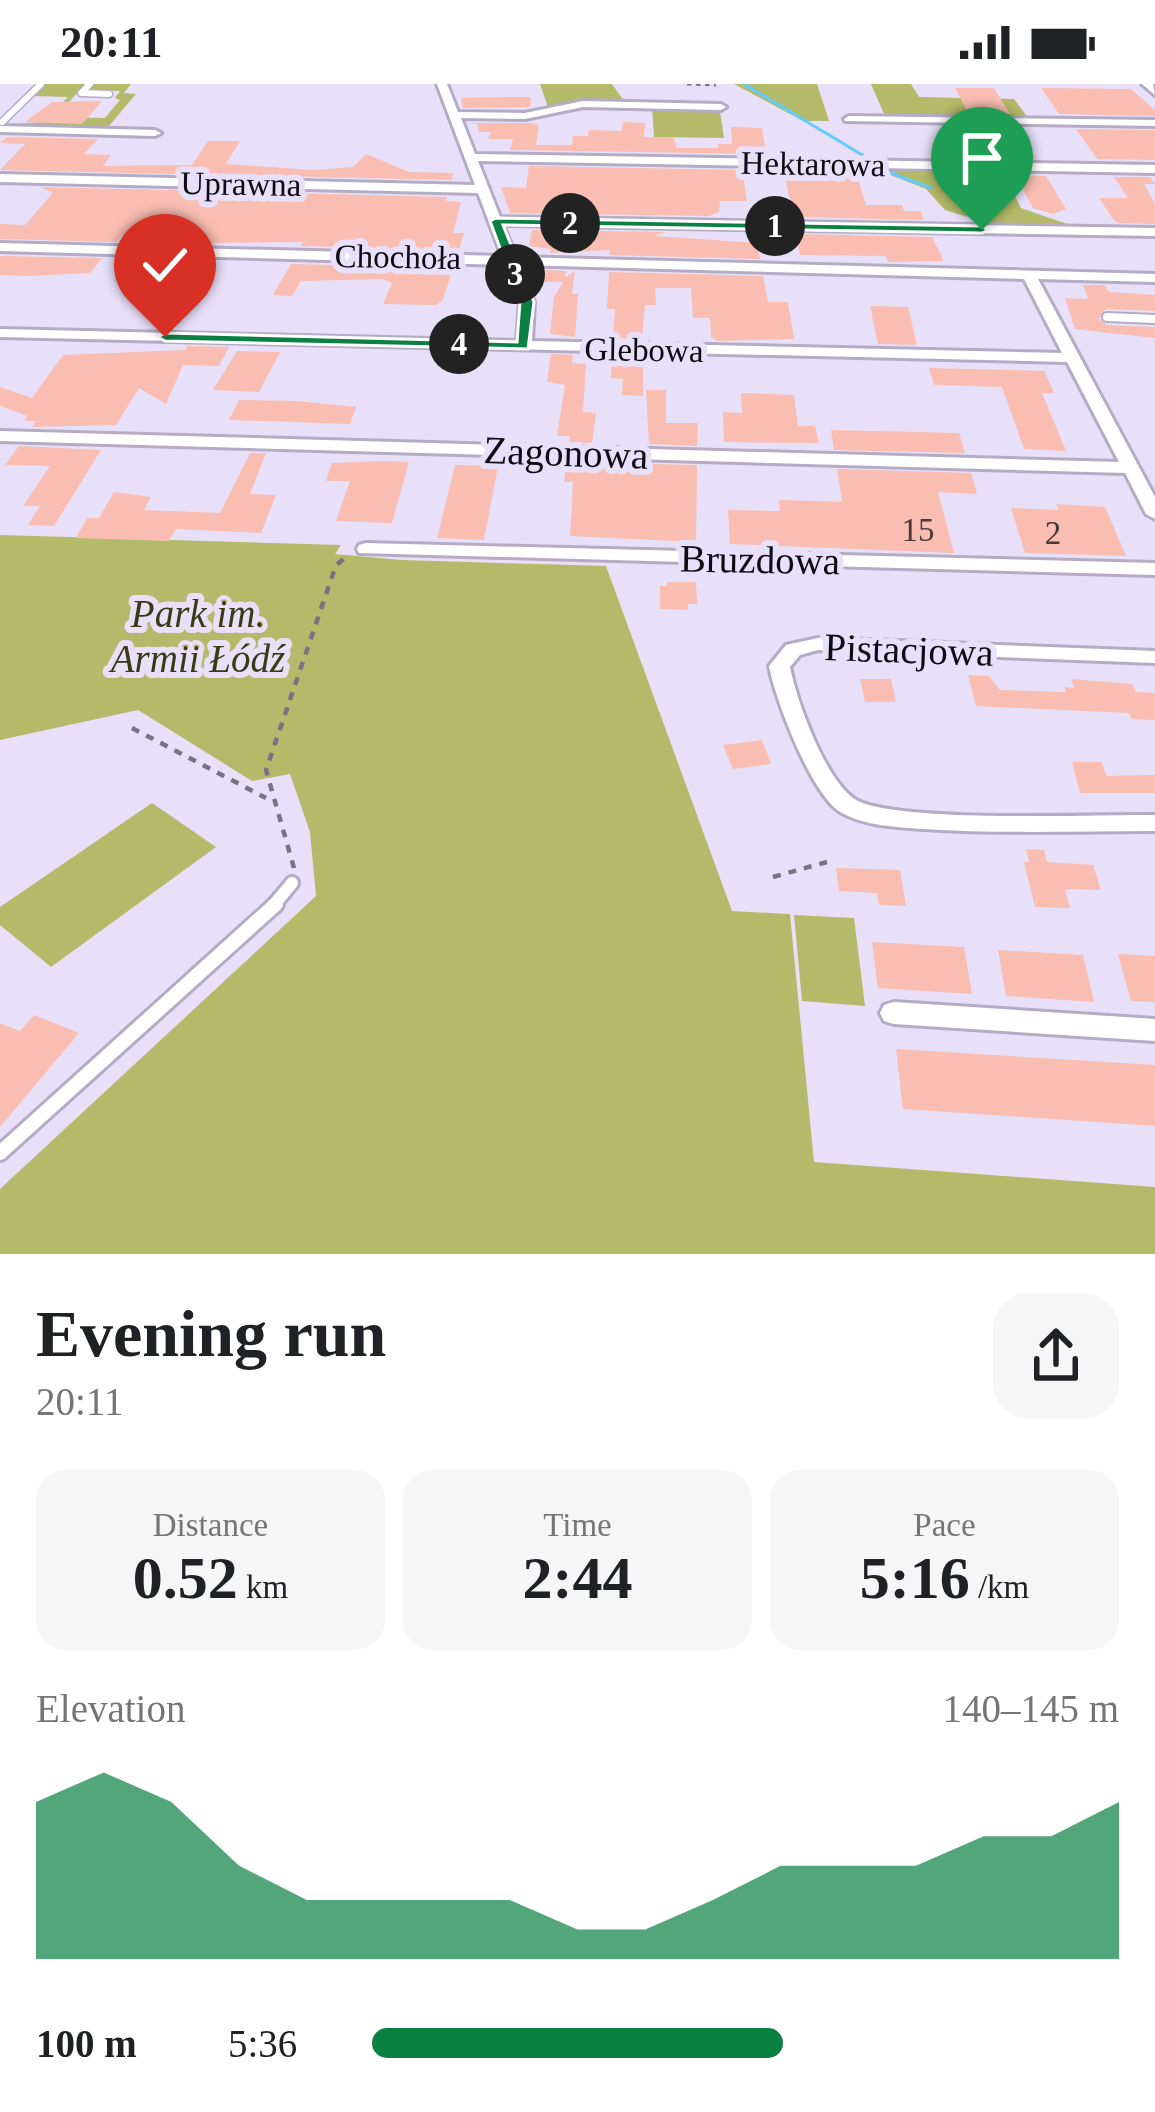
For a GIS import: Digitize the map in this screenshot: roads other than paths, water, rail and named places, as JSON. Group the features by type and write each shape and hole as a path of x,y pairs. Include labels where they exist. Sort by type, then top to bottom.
{"street":[{"path":"442,84 527,302 524,346"},
{"path":"1147,84 1155,92"},
{"path":"452,115 525,116 584,104 721,107"},
{"path":"849,119 1155,123"},
{"path":"1,126 155,134"},
{"name":"Hektarowa","path":"470,157 1155,169"},
{"name":"Uprawna","path":"0,178 482,189"},
{"path":"496,221 1155,232"},
{"name":"Chochoła","path":"0,247 1155,278"},
{"path":"1027,272 1155,514"},
{"name":"Glebowa","path":"0,333 1073,358"},
{"name":"Zagonowa","path":"0,436 1132,468"},
{"name":"Bruzdowa","path":"365,549 1155,568"},
{"name":"Pistacjowa","path":"1155,657 818,644 794,650 779,666 828,785 842,802 861,812 910,819 1155,823"},
{"path":"894,1013 1155,1030"}],"lane":[{"path":"1,126 40,84"},
{"path":"90,84 81,93 110,94"},
{"path":"1107,317 1155,320"},
{"path":"0,1153 268,912 292,883"}],"waterway":[{"path":"744,84 869,159"},
{"path":"875,167 931,188"}],"park label":[{"name":"Park im. Armii Łódź","path":"198,636"}]}
